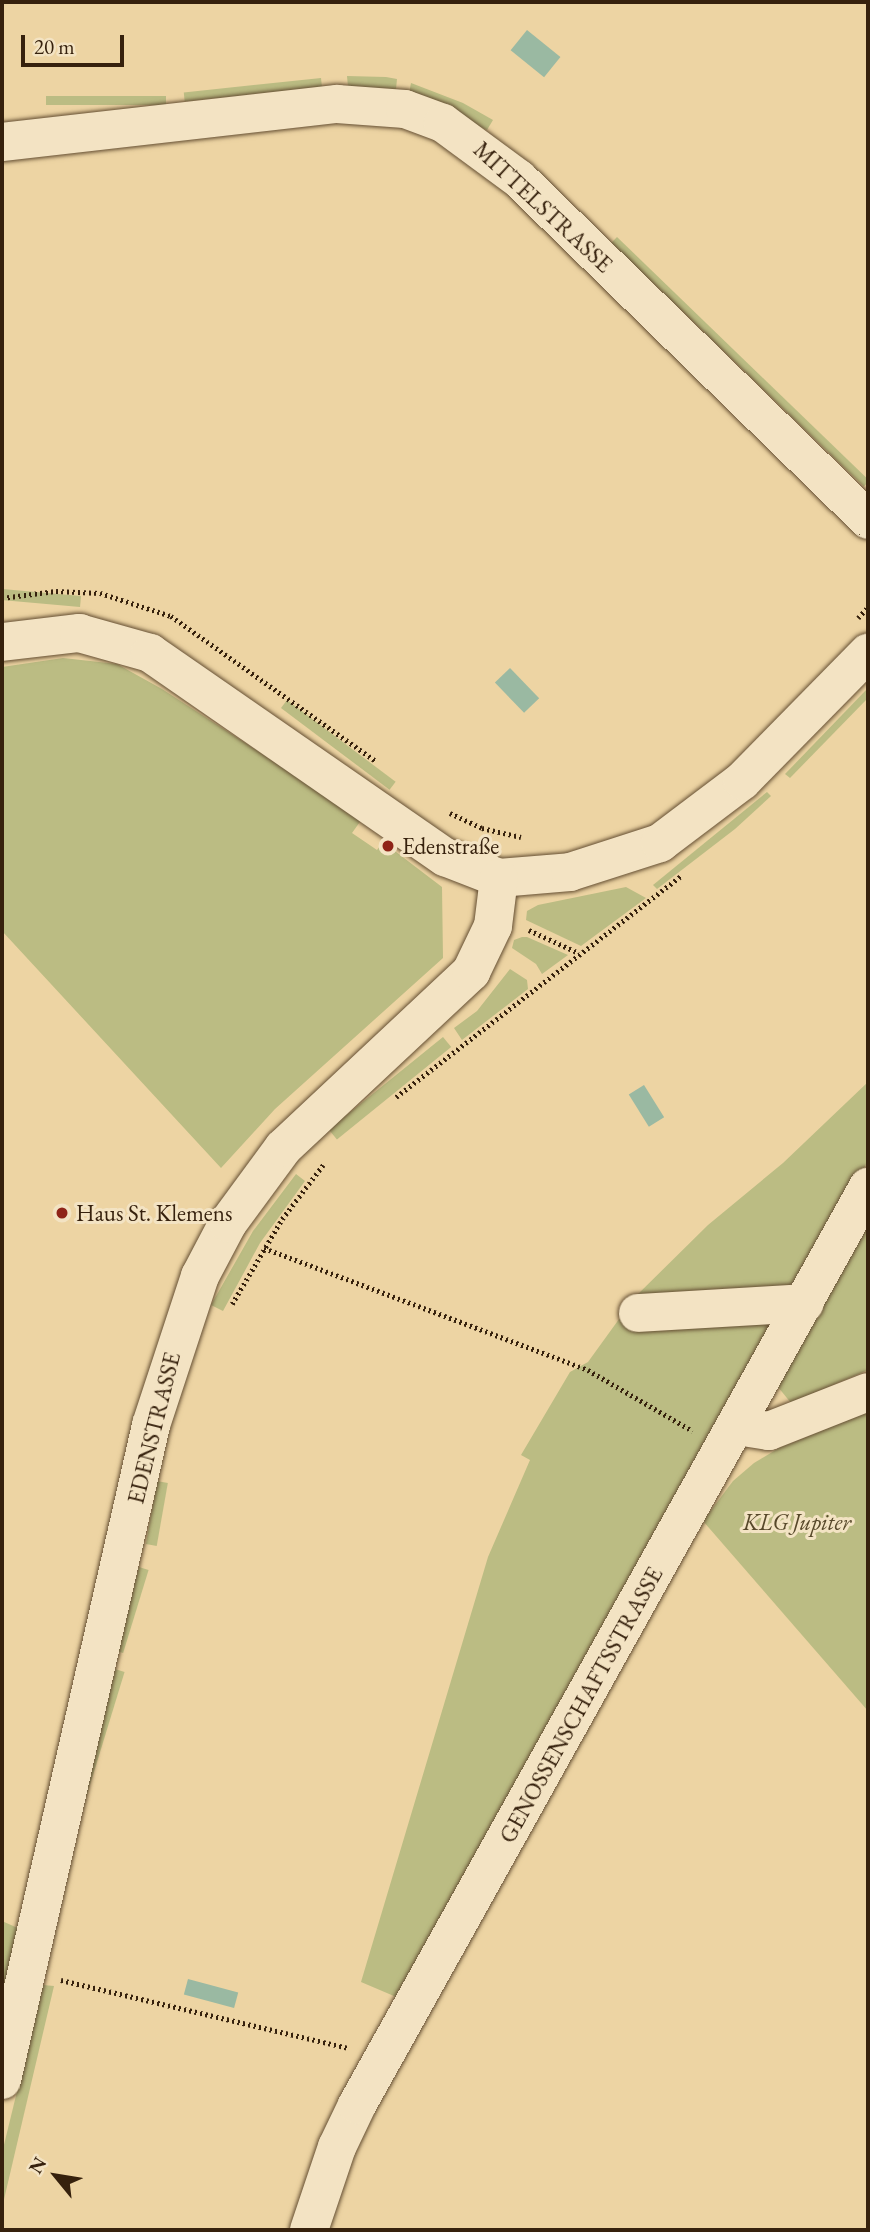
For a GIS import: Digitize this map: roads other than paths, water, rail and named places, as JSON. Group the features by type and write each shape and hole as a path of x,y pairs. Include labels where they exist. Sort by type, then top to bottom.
{"street":[{"name":"MITTELSTRASSE","path":"2,142 337,104 405,109 443,123 519,179 868,520"},
{"path":"2,642 79,633 150,653 410,835 464,868 499,878 570,872 660,843 742,781 859,640"},
{"name":"EDENSTRASSE","path":"2,2080 152,1425 200,1276 228,1223 283,1148 471,972 493,926 499,878"},
{"name":"GENOSSENSCHAFTSSTRASSE","path":"309,2230 337,2147 385,2056 868,1187"},
{"path":"638,1313 805,1303"},
{"path":"730,1437 769,1431 868,1392"}],"place":[{"name":"Edenstraße","path":"388,846"},
{"name":"Haus St. Klemens","path":"62,1213"}],"park label":[{"name":"KLG Jupiter","path":"797,1522"}]}
